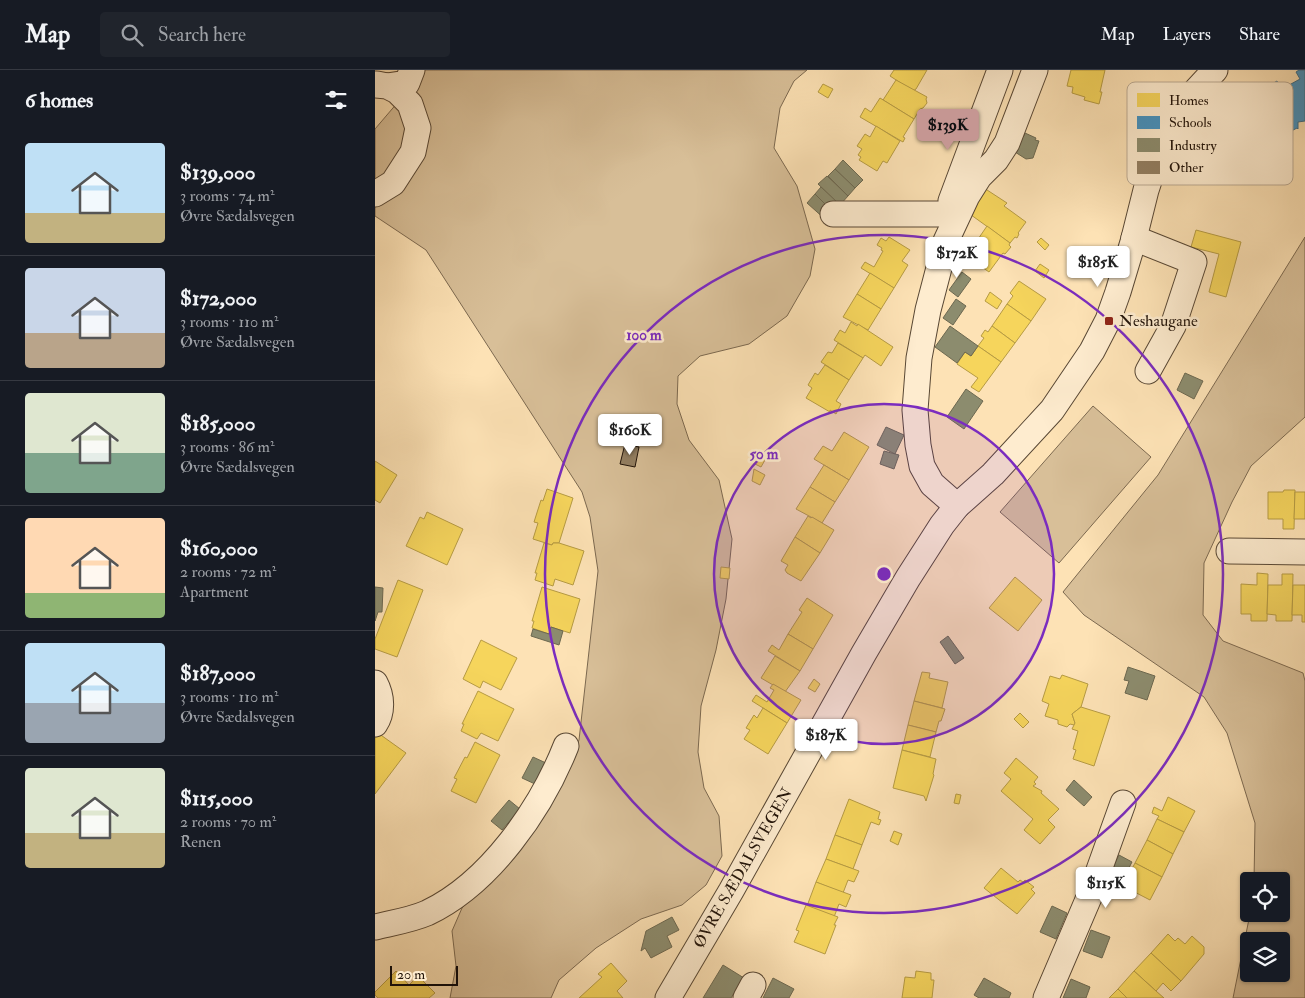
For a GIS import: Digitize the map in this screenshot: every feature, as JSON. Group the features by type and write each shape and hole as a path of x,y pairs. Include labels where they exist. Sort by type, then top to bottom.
{"street":[{"path":"379,85 407,83 412,70"},
{"path":"946,241 946,214 1001,70"},
{"path":"957,506 932,484 923,466 918,445 915,410 919,358 927,310 946,241 975,183 996,160 1007,143 1035,70"},
{"name":"ØVRE SÆDALSVEGEN","path":"1204,82 1215,70"},
{"path":"375,194 393,183 413,152 418,128 410,104 397,90 379,85"},
{"name":"ØVRE SÆDALSVEGEN","path":"668,998 731,891 864,653 942,525 957,506 993,474 1052,410 1092,351 1108,320 1134,238 1148,185"},
{"path":"833,214 946,214"},
{"path":"1134,238 1194,262 1173,326 1149,371"},
{"path":"1229,551 1305,552"},
{"path":"375,683 379,690 381,715 375,724"},
{"path":"375,926 426,913 459,893 489,866 517,834 538,803 557,768 566,746"},
{"path":"1046,998 1090,895 1123,803"}],"shaded area":[{"path":"418,70 807,70 794,81 780,108 774,148 797,186 815,249 810,276 787,316 749,344 700,356 678,376 677,404 689,440 719,480 732,539 726,599 716,650 701,706 698,752 704,788 719,816 722,856 706,885 682,905 641,919 596,948 559,980 551,998 450,998 456,966 452,931 462,908 512,854 556,791 579,740 598,571 590,517 582,492 426,250 375,216 375,129 404,95"},
{"path":"1305,237 1305,417 1251,466 1232,502 1204,563 1203,615 1223,641 1303,673 1305,681 1305,998 1233,998 1240,963 1240,982 1290,982 1290,932 1246,932 1248,922 1290,922 1290,872 1254,872 1255,823 1227,733 1204,697 1084,615 1063,592 1158,475"},
{"path":"1093,406 1151,457 1059,563 1000,512"}],"building: Homes":[{"path":"894,70 927,70 913,91 890,76"},
{"path":"1071,70 1105,70 1099,104 1084,100 1085,97 1072,93 1073,87 1067,86"},
{"path":"896,80 927,97 927,103 920,109 914,119 883,100"},
{"path":"823,84 833,89 828,98 818,92"},
{"path":"880,98 914,119 903,137 905,138 903,142 860,117 865,108 871,112"},
{"path":"876,126 900,141 887,163 883,161 877,171 859,160 861,157 858,155 862,149 857,146 865,134 870,137"},
{"path":"984,188 1007,203 1004,206 1026,222 1018,233 1017,238 1015,237 1010,243 967,212"},
{"path":"987,226 1010,243 1011,247 1005,254 1003,253 989,272 976,263 982,255 972,248"},
{"path":"1196,230 1241,242 1226,297 1209,292 1219,254 1191,247"},
{"path":"889,237 910,250 902,261 908,265 894,288 861,268 865,262 874,267 883,251 877,245 881,238 886,241"},
{"path":"1041,238 1049,245 1045,250 1037,242"},
{"path":"1040,264 1049,270 1044,278 1035,271"},
{"path":"870,273 894,288 881,309 857,294"},
{"path":"1019,281 1046,299 1031,321 1007,304 1013,296 1010,293"},
{"path":"990,292 1002,301 997,309 985,301"},
{"path":"857,294 881,309 868,330 843,317"},
{"path":"1007,304 1031,321 1015,343 992,326"},
{"path":"851,322 857,326 858,324 893,347 881,366 865,355 863,358 834,340 840,330 845,333"},
{"path":"992,326 1015,343 1001,362 978,346 984,338 981,336 985,330 988,332"},
{"path":"838,343 863,358 849,380 821,362 828,352 832,353"},
{"path":"978,346 1001,362 979,392 971,387 978,378 957,364 965,352 971,356"},
{"path":"825,365 849,380 836,401 841,404 836,414 806,398 812,388 808,385 815,373 818,375"},
{"path":"844,432 869,447 849,480 814,459 823,446 832,451"},
{"path":"759,456 765,460 761,467 755,464"},
{"path":"375,461 397,475 380,503 375,500"},
{"path":"824,465 849,480 835,502 810,487"},
{"path":"754,469 765,475 760,485 752,481"},
{"path":"810,487 835,502 822,523 796,509"},
{"path":"547,489 573,498 559,543 553,543 552,545 533,539 538,523 534,522 541,500 543,501"},
{"path":"1284,490 1295,490 1294,529 1283,529 1283,519 1268,519 1268,492 1283,492"},
{"path":"1295,492 1305,492 1305,519 1294,519"},
{"path":"427,512 463,529 447,565 406,546 420,517 424,519"},
{"path":"808,516 834,530 820,553 795,537"},
{"path":"795,537 820,553 801,581 787,573 785,570 788,565 781,561"},
{"path":"544,543 552,545 553,543 559,543 584,551 573,585 555,579 553,586 535,580 537,573 535,573"},
{"path":"721,567 730,568 729,579 720,578"},
{"path":"1257,573 1268,574 1267,621 1251,621 1251,614 1241,614 1241,584 1257,585"},
{"path":"1282,574 1293,574 1292,621 1276,621 1276,615 1267,614 1268,585 1282,585"},
{"path":"1015,577 1042,600 1018,631 989,608"},
{"path":"398,580 423,590 397,657 375,649 375,639"},
{"path":"1293,585 1305,585 1305,622 1302,622 1302,615 1292,615"},
{"path":"542,587 580,599 570,633 551,627 549,634 532,628 534,621 532,621"},
{"path":"807,598 833,615 813,649 788,634 802,612 799,610"},
{"path":"788,634 813,649 800,671 768,651 772,645 779,650"},
{"path":"481,640 517,658 501,690 483,681 480,688 463,679"},
{"path":"775,656 800,671 785,692 761,678"},
{"path":"922,672 930,673 929,678 948,682 942,708 914,701"},
{"path":"1062,675 1088,684 1081,707 1072,714 1075,723 1067,727 1058,724 1058,720 1045,716 1049,704 1042,701 1050,676 1060,679"},
{"path":"814,679 820,684 815,692 808,688"},
{"path":"773,684 801,700 787,723 752,701 756,695 767,702 774,690 770,688"},
{"path":"478,691 514,709 498,741 481,733 477,739 461,731 464,724 462,724"},
{"path":"914,701 945,709 936,732 908,725"},
{"path":"1081,707 1110,716 1094,766 1073,759 1076,750 1073,749 1078,731 1072,729 1075,723 1072,714"},
{"path":"763,708 787,723 768,754 744,739 750,730 746,728 754,715 757,718"},
{"path":"1020,713 1029,722 1023,728 1014,719"},
{"path":"908,725 936,732 930,757 902,750"},
{"path":"378,733 406,753 375,794 375,737"},
{"path":"475,742 500,755 476,803 451,791 457,779 454,778"},
{"path":"902,750 936,759 934,775 926,801 924,796 893,788"},
{"path":"1016,758 1038,777 1034,782 1036,784 1033,786 1042,791 1041,793 1059,809 1048,820 1055,827 1040,844 1024,830 1033,819 1001,791 1011,779 1004,773"},
{"path":"956,794 961,795 959,804 954,803"},
{"path":"1168,797 1195,811 1184,832 1157,819 1159,816 1152,813 1154,807 1162,811"},
{"path":"849,799 880,812 878,819 881,820 879,825 871,822 862,845 835,835"},
{"path":"1157,819 1184,832 1173,854 1147,840"},
{"path":"894,831 902,834 898,845 890,841"},
{"path":"835,835 862,845 853,869 826,859"},
{"path":"1147,840 1173,854 1162,877 1135,863"},
{"path":"826,859 859,871 854,882 848,880 843,893 816,882"},
{"path":"1135,863 1162,877 1150,900 1123,886"},
{"path":"1001,868 1018,882 1025,880 1034,887 1031,889 1035,893 1017,914 984,888"},
{"path":"816,882 851,895 846,907 839,904 834,917 807,906"},
{"path":"806,905 838,917 825,954 794,942 799,931 796,930"},
{"path":"1168,934 1175,941 1178,938 1185,944 1192,936 1204,947 1204,954 1181,981 1151,953"},
{"path":"1151,953 1181,981 1171,991 1163,983 1156,991 1134,971"},
{"path":"611,963 627,981 617,991 623,998 579,998 602,977 598,974"},
{"path":"396,971 409,985 418,976 435,993 429,998 378,998 375,992"},
{"path":"916,971 931,973 931,980 934,980 932,998 902,998 905,977 915,978"},
{"path":"1134,971 1164,998 1127,998 1118,989"},
{"path":"1118,989 1127,998 1109,998"}],"building: Schools":[{"path":"1305,70 1305,121 1298,122 1298,129 1293,130 1293,83 1300,79 1296,72"}],"building: Industry":[{"path":"1025,133 1039,141 1033,158 1026,159 1015,152 1020,135 1024,136"},
{"path":"843,160 863,180 855,188 835,169"},
{"path":"835,169 855,188 848,196 828,176"},
{"path":"827,176 848,196 840,205 818,184"},
{"path":"821,187 840,205 833,212 815,194"},
{"path":"815,194 833,212 826,220 807,203"},
{"path":"962,272 971,279 958,297 949,290"},
{"path":"956,299 966,306 953,325 943,318"},
{"path":"950,326 978,346 971,356 965,352 957,363 935,347"},
{"path":"1185,373 1203,381 1194,399 1177,390"},
{"path":"966,389 983,401 964,429 947,417"},
{"path":"886,427 904,435 895,454 877,445"},
{"path":"884,451 899,455 894,469 880,464"},
{"path":"375,587 383,588 382,612 378,612 375,621"},
{"path":"551,627 563,631 559,645 531,636 533,629 549,634"},
{"path":"948,636 964,658 955,664 940,642"},
{"path":"1128,667 1155,676 1147,700 1125,693 1129,681 1124,680"},
{"path":"533,757 546,763 535,784 522,778"},
{"path":"1074,780 1092,797 1084,806 1066,790"},
{"path":"509,800 520,809 502,830 491,821"},
{"path":"1119,855 1132,862 1122,881 1109,875"},
{"path":"1052,906 1067,913 1056,939 1040,932"},
{"path":"672,917 679,930 667,936 672,947 651,958 645,948 641,951 646,931"},
{"path":"1091,930 1110,937 1102,958 1083,951"},
{"path":"723,965 744,978 731,998 703,998"},
{"path":"773,978 794,989 789,998 763,998"},
{"path":"984,978 1011,993 1009,998 979,998 974,995"},
{"path":"1071,979 1090,987 1086,998 1063,998"}],"building: Other":[{"path":"625,444 639,447 635,467 620,464"}],"place":[{"name":"Neshaugane","path":"1109,321"}]}
